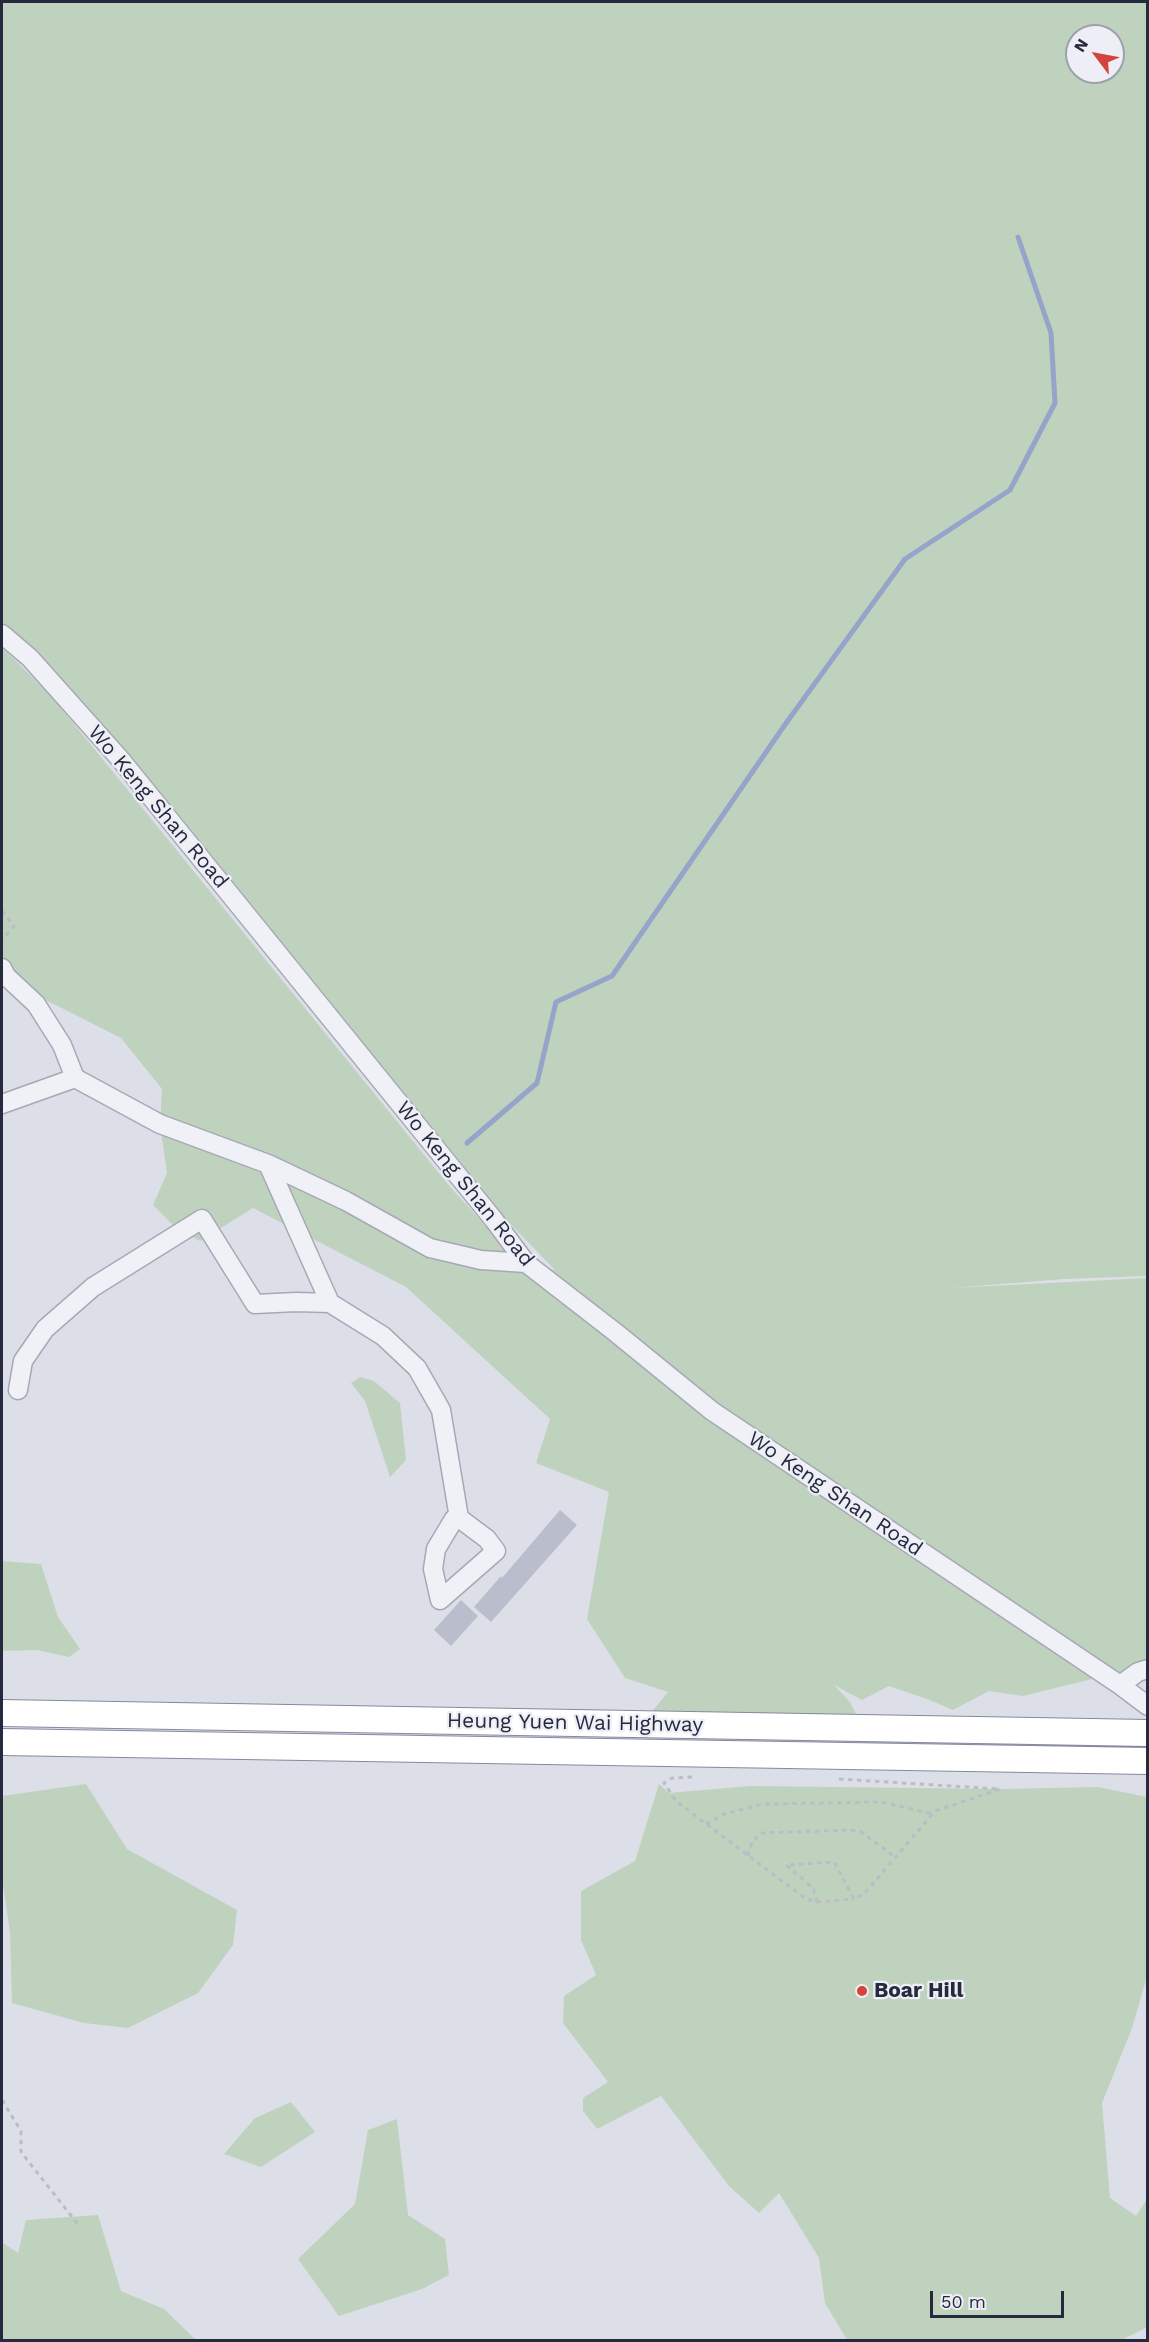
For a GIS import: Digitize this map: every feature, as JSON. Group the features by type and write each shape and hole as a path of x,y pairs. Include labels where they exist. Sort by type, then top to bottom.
{"highway":[{"name":"Heung Yuen Wai Highway","path":"2,1713 1148,1733"},
{"name":"Heung Yuen Wai Highway","path":"2,1742 1148,1761"}],"street":[{"name":"Wo Keng Shan Road","path":"2,634 30,658 121,760 494,1220 526,1263 712,1411 1148,1706"},
{"path":"2,968 6,976 36,1004 62,1044 75,1078 160,1124 268,1164 346,1201 430,1248 481,1260 526,1263"},
{"path":"2,1104 75,1078"},
{"path":"268,1164 330,1304"},
{"path":"18,1390 23,1361 45,1329 93,1287 202,1219 255,1304 296,1302 330,1304 383,1336 417,1368 441,1410 459,1518"},
{"path":"1120,1685 1138,1672 1148,1669"}],"path":[{"path":"2,910 14,926 2,940"},
{"path":"700,1776 672,1778 664,1782 676,1801 806,1899 817,1902 854,1899 865,1893 935,1811 1000,1789 838,1779"},
{"path":"706,1824 724,1815 763,1804 881,1802 933,1814"},
{"path":"748,1856 752,1842 762,1833 851,1830 861,1832 895,1857"},
{"path":"817,1902 813,1888 786,1865 834,1862 854,1899"},
{"path":"2,2100 21,2131 21,2152 80,2227"}],"green space":[{"path":"2,2 1147,2 1147,1276 1065,1279 951,1288 1147,1278 1147,1671 1137,1668 1023,1696 989,1691 953,1710 889,1686 862,1700 834,1685 850,1702 857,1716 649,1715 668,1692 625,1678 587,1619 609,1492 536,1463 550,1419 406,1287 253,1208 200,1241 176,1228 153,1205 167,1173 160,1124 162,1089 121,1038 16,985 2,964 2,647 49,694 451,1188 483,1223 526,1263 555,1270 491,1204 44,661 2,623"},
{"path":"360,1377 374,1381 400,1403 406,1460 390,1477 365,1401 351,1383"},
{"path":"2,1561 41,1564 58,1617 80,1649 69,1657 37,1650 2,1651"},
{"path":"86,1784 127,1849 237,1910 233,1945 198,1993 128,2028 84,2023 12,2003 10,1933 2,1877 2,1796"},
{"path":"659,1784 669,1793 750,1786 1000,1789 1098,1787 1147,1797 1147,1977 1132,2028 1102,2103 1110,2198 1136,2216 1147,2199 1148,2326 1146,2328 1121,2340 847,2340 825,2303 819,2258 779,2193 759,2213 729,2186 661,2096 597,2129 583,2111 583,2098 608,2082 563,2023 564,1996 596,1975 581,1940 581,1891 635,1861"},
{"path":"291,2102 315,2132 261,2167 224,2154 255,2118"},
{"path":"397,2119 408,2215 445,2239 449,2275 422,2289 339,2316 298,2259 355,2204 368,2130"},
{"path":"98,2215 121,2291 164,2309 196,2340 2,2340 2,2242 18,2253 26,2220"}],"building":[{"path":"560,1510 577,1525 491,1622 474,1607"},
{"path":"461,1600 478,1616 451,1646 434,1630"}],"waterway":[{"path":"467,1143 537,1083 556,1002 612,976 784,726 905,559 1010,490 1055,403 1051,333 1018,237"}],"place":[{"name":"Boar Hill","path":"862,1991"}]}
